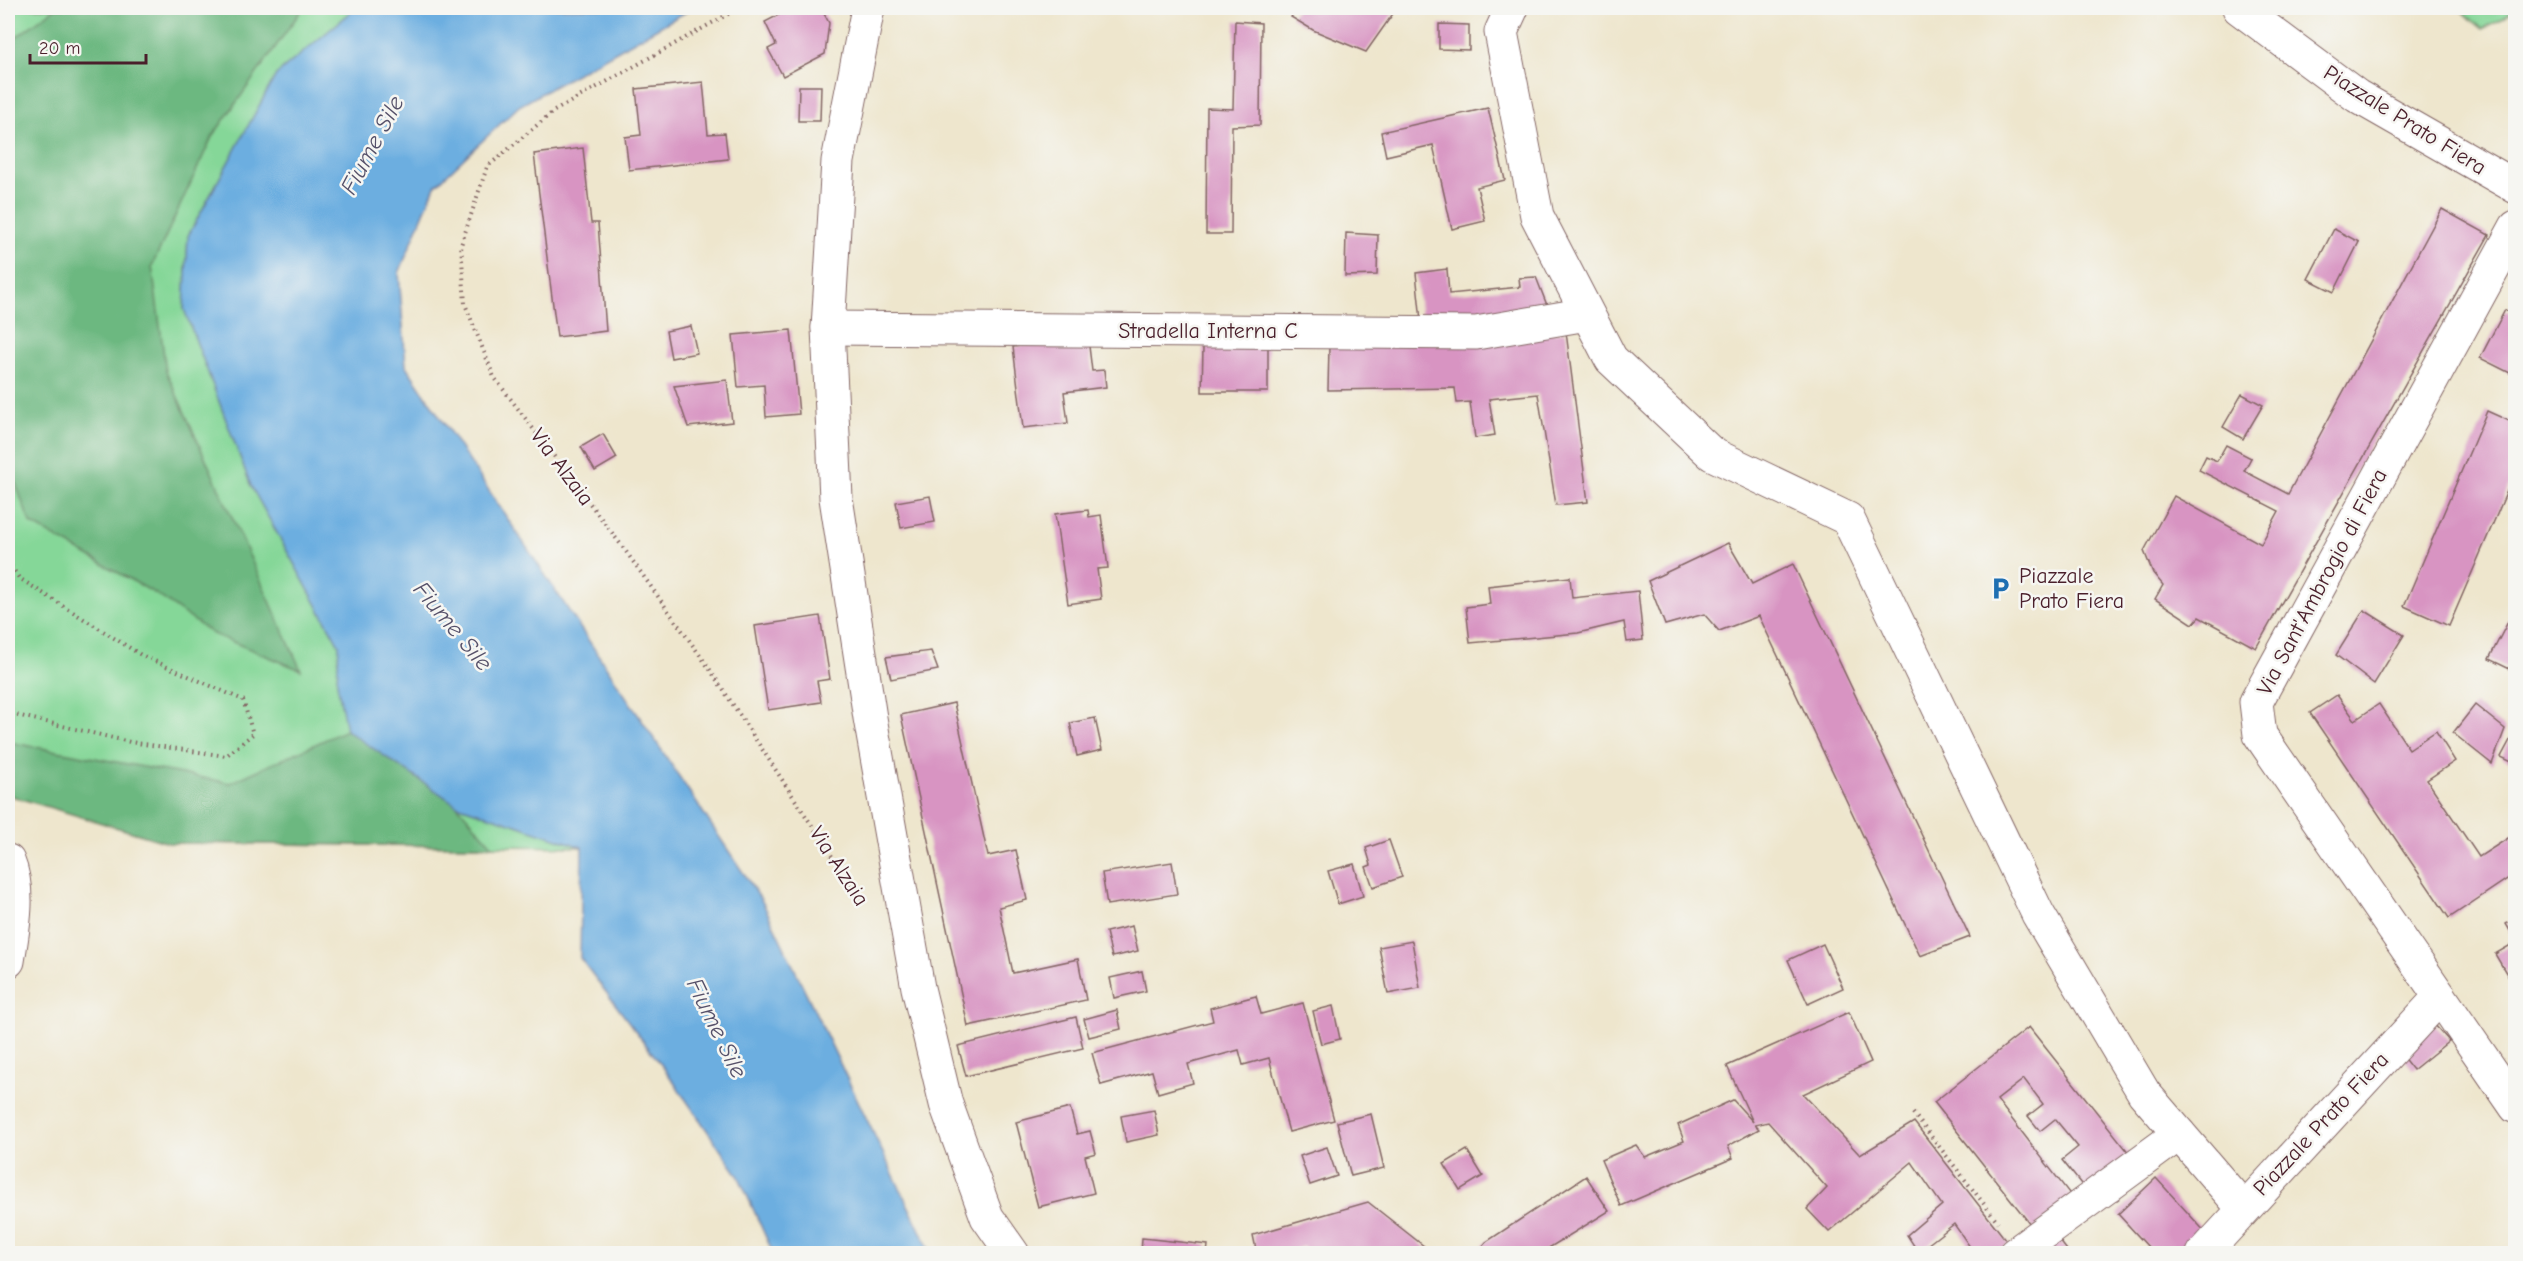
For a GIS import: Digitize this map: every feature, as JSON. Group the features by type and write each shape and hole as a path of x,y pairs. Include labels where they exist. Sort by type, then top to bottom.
{"street":[{"name":"Via Alzaia","path":"868,8 838,161 828,328 836,498 870,718 918,988 946,1104 987,1217 1013,1254"},
{"name":"Piazzale Prato Fiera","path":"1512,8 1501,32 1537,216 1611,359 1712,454 1848,519 2038,914 2144,1093 2243,1208 2440,997"},
{"name":"Piazzale Prato Fiera","path":"2239,8 2357,96 2516,187"},
{"name":"Via Sant'Ambrogio di Fiera","path":"2516,227 2256,702 2260,735 2516,1107"},
{"name":"Stradella Interna C","path":"828,328 1476,333 1587,314"},
{"path":"8,861 14,885 15,902 8,961"},
{"path":"2018,1252 2179,1134"},
{"path":"2203,1254 2243,1208"}],"path":[{"name":"Via Alzaia","path":"739,8 554,111 487,167 461,245 465,304 494,376 622,546 709,668 868,911"},
{"path":"2516,24 2511,33 2516,35"},
{"path":"8,561 19,579 141,654 243,700 253,734 226,756 130,742 8,713"},
{"path":"1913,1113 2018,1252"}],"green space":[{"path":"8,8 356,8 276,75 188,236 184,309 251,486 339,645 337,683 457,805 582,847 169,843 8,795"},
{"path":"56,8 303,8 212,137 152,266 166,371 301,670 213,634 156,594 30,523 8,462 8,43"},
{"path":"2458,8 2515,8 2515,11 2483,29"},
{"path":"346,730 457,805 493,846 169,843 8,795 8,742 230,783"}],"water":[{"name":"Fiume Sile","path":"356,8 693,8 519,106 435,186 399,273 406,366 762,901 931,1253 773,1253 738,1175 666,1071 580,958 582,847 457,805 346,730 337,683 339,645 251,486 184,309 188,236 276,75"}],"building":[{"path":"792,8 821,8 829,23 825,54 783,76 768,49 776,45 765,22"},
{"path":"1297,8 1397,8 1366,52 1313,30 1291,17"},
{"path":"1235,21 1261,23 1260,125 1232,126 1231,234 1206,234 1207,108 1233,109"},
{"path":"1439,24 1469,25 1469,50 1439,49"},
{"path":"703,82 708,134 725,133 728,159 629,170 625,137 641,135 636,89"},
{"path":"799,86 821,86 820,121 798,121"},
{"path":"1488,108 1505,180 1477,187 1485,221 1452,229 1433,145 1386,156 1381,132"},
{"path":"583,148 591,223 598,223 606,331 557,337 534,154"},
{"path":"2442,209 2489,235 2256,648 2199,617 2193,624 2155,599 2163,585 2153,573 2144,551 2174,496 2261,544 2279,511 2199,470 2206,456 2217,461 2226,445 2251,458 2244,471 2288,494"},
{"path":"2334,229 2359,242 2334,292 2308,279"},
{"path":"1346,233 1378,235 1377,275 1345,276"},
{"path":"1447,269 1449,294 1520,287 1519,278 1536,277 1550,313 1422,330 1416,273"},
{"path":"2505,310 2516,315 2516,376 2480,358"},
{"path":"691,326 697,353 671,358 666,331"},
{"path":"791,330 799,414 766,417 764,385 738,387 733,335"},
{"path":"1566,332 1588,502 1556,505 1538,394 1489,399 1495,435 1475,438 1470,402 1457,403 1455,388 1328,390 1329,346"},
{"path":"1088,338 1092,371 1104,370 1106,387 1064,392 1068,423 1023,428 1013,347"},
{"path":"1203,347 1268,347 1268,392 1202,392"},
{"path":"727,380 732,422 688,427 674,386"},
{"path":"2242,394 2263,405 2243,439 2223,427"},
{"path":"2487,411 2516,424 2516,487 2510,484 2449,626 2404,606"},
{"path":"603,434 617,458 595,471 581,447"},
{"path":"930,496 935,522 901,528 896,502"},
{"path":"1088,510 1089,517 1101,515 1108,568 1097,569 1101,599 1068,604 1055,514"},
{"path":"1728,543 1752,584 1793,564 1970,937 1920,956 1759,616 1719,631 1704,614 1665,625 1648,581"},
{"path":"1570,577 1572,598 1638,591 1643,640 1627,642 1624,622 1578,633 1470,643 1466,607 1490,604 1488,586"},
{"path":"2516,606 2516,672 2489,659"},
{"path":"2364,610 2404,635 2374,684 2336,655"},
{"path":"820,616 830,679 817,681 821,702 768,710 755,626"},
{"path":"931,651 938,670 891,679 886,657"},
{"path":"2337,695 2355,720 2379,704 2409,749 2436,731 2455,761 2427,780 2479,857 2516,833 2516,873 2449,918 2310,713"},
{"path":"954,703 988,856 1016,850 1027,900 999,907 1013,973 1078,959 1086,1000 968,1026 901,715"},
{"path":"2475,705 2505,729 2492,764 2453,733"},
{"path":"1095,718 1102,750 1077,756 1070,723"},
{"path":"2516,729 2516,764 2501,757"},
{"path":"1389,840 1402,877 1373,887 1366,867 1371,865 1366,848"},
{"path":"1172,862 1177,894 1107,905 1102,873"},
{"path":"1354,864 1363,896 1338,904 1328,871"},
{"path":"2516,918 2516,941 2506,924"},
{"path":"1132,926 1138,951 1112,957 1106,932"},
{"path":"1412,941 1420,988 1388,994 1379,947"},
{"path":"2516,942 2516,990 2495,954"},
{"path":"1823,944 1843,988 1808,1004 1788,960"},
{"path":"1142,971 1146,991 1114,998 1110,978"},
{"path":"1256,996 1261,1014 1303,1003 1334,1120 1289,1132 1269,1058 1243,1065 1239,1050 1188,1064 1193,1083 1158,1093 1152,1071 1101,1085 1092,1053 1213,1021 1210,1008"},
{"path":"1333,1006 1340,1039 1321,1044 1313,1011"},
{"path":"1117,1010 1121,1029 1089,1037 1084,1019"},
{"path":"1849,1012 1871,1062 1803,1094 1860,1155 1914,1122 2009,1244 1998,1254 1975,1254 1954,1224 1918,1252 1907,1235 1942,1205 1912,1162 1829,1232 1807,1209 1827,1188 1768,1122 1755,1125 1759,1129 1728,1146 1733,1158 1621,1206 1601,1160 1636,1145 1645,1157 1684,1141 1678,1125 1733,1100 1753,1122 1727,1066"},
{"path":"1076,1017 1083,1048 966,1076 958,1046"},
{"path":"2434,1024 2449,1041 2413,1070 2399,1052"},
{"path":"2029,1027 2130,1154 2085,1189 2062,1160 2078,1147 2055,1119 2040,1131 2028,1116 2043,1104 2024,1079 1997,1100 2073,1198 2034,1229 1934,1102"},
{"path":"1070,1108 1077,1134 1090,1131 1096,1153 1085,1156 1094,1193 1038,1207 1016,1122"},
{"path":"1154,1110 1159,1135 1126,1142 1121,1116"},
{"path":"1371,1114 1384,1168 1351,1176 1337,1122"},
{"path":"1327,1147 1337,1176 1310,1185 1300,1156"},
{"path":"1467,1150 1483,1176 1460,1190 1444,1164"},
{"path":"1586,1176 1609,1211 1539,1254 1476,1254 1486,1242"},
{"path":"2156,1178 2208,1235 2188,1254 2144,1254 2150,1249 2118,1214"},
{"path":"1368,1202 1434,1254 1307,1254 1304,1246 1282,1254 1257,1254 1253,1235"},
{"path":"2053,1232 2070,1254 2027,1254"},
{"path":"1142,1238 1208,1245 1207,1254 1141,1254"}],"place":[{"name":"Piazzale Prato Fiera","path":"2001,589"}]}
